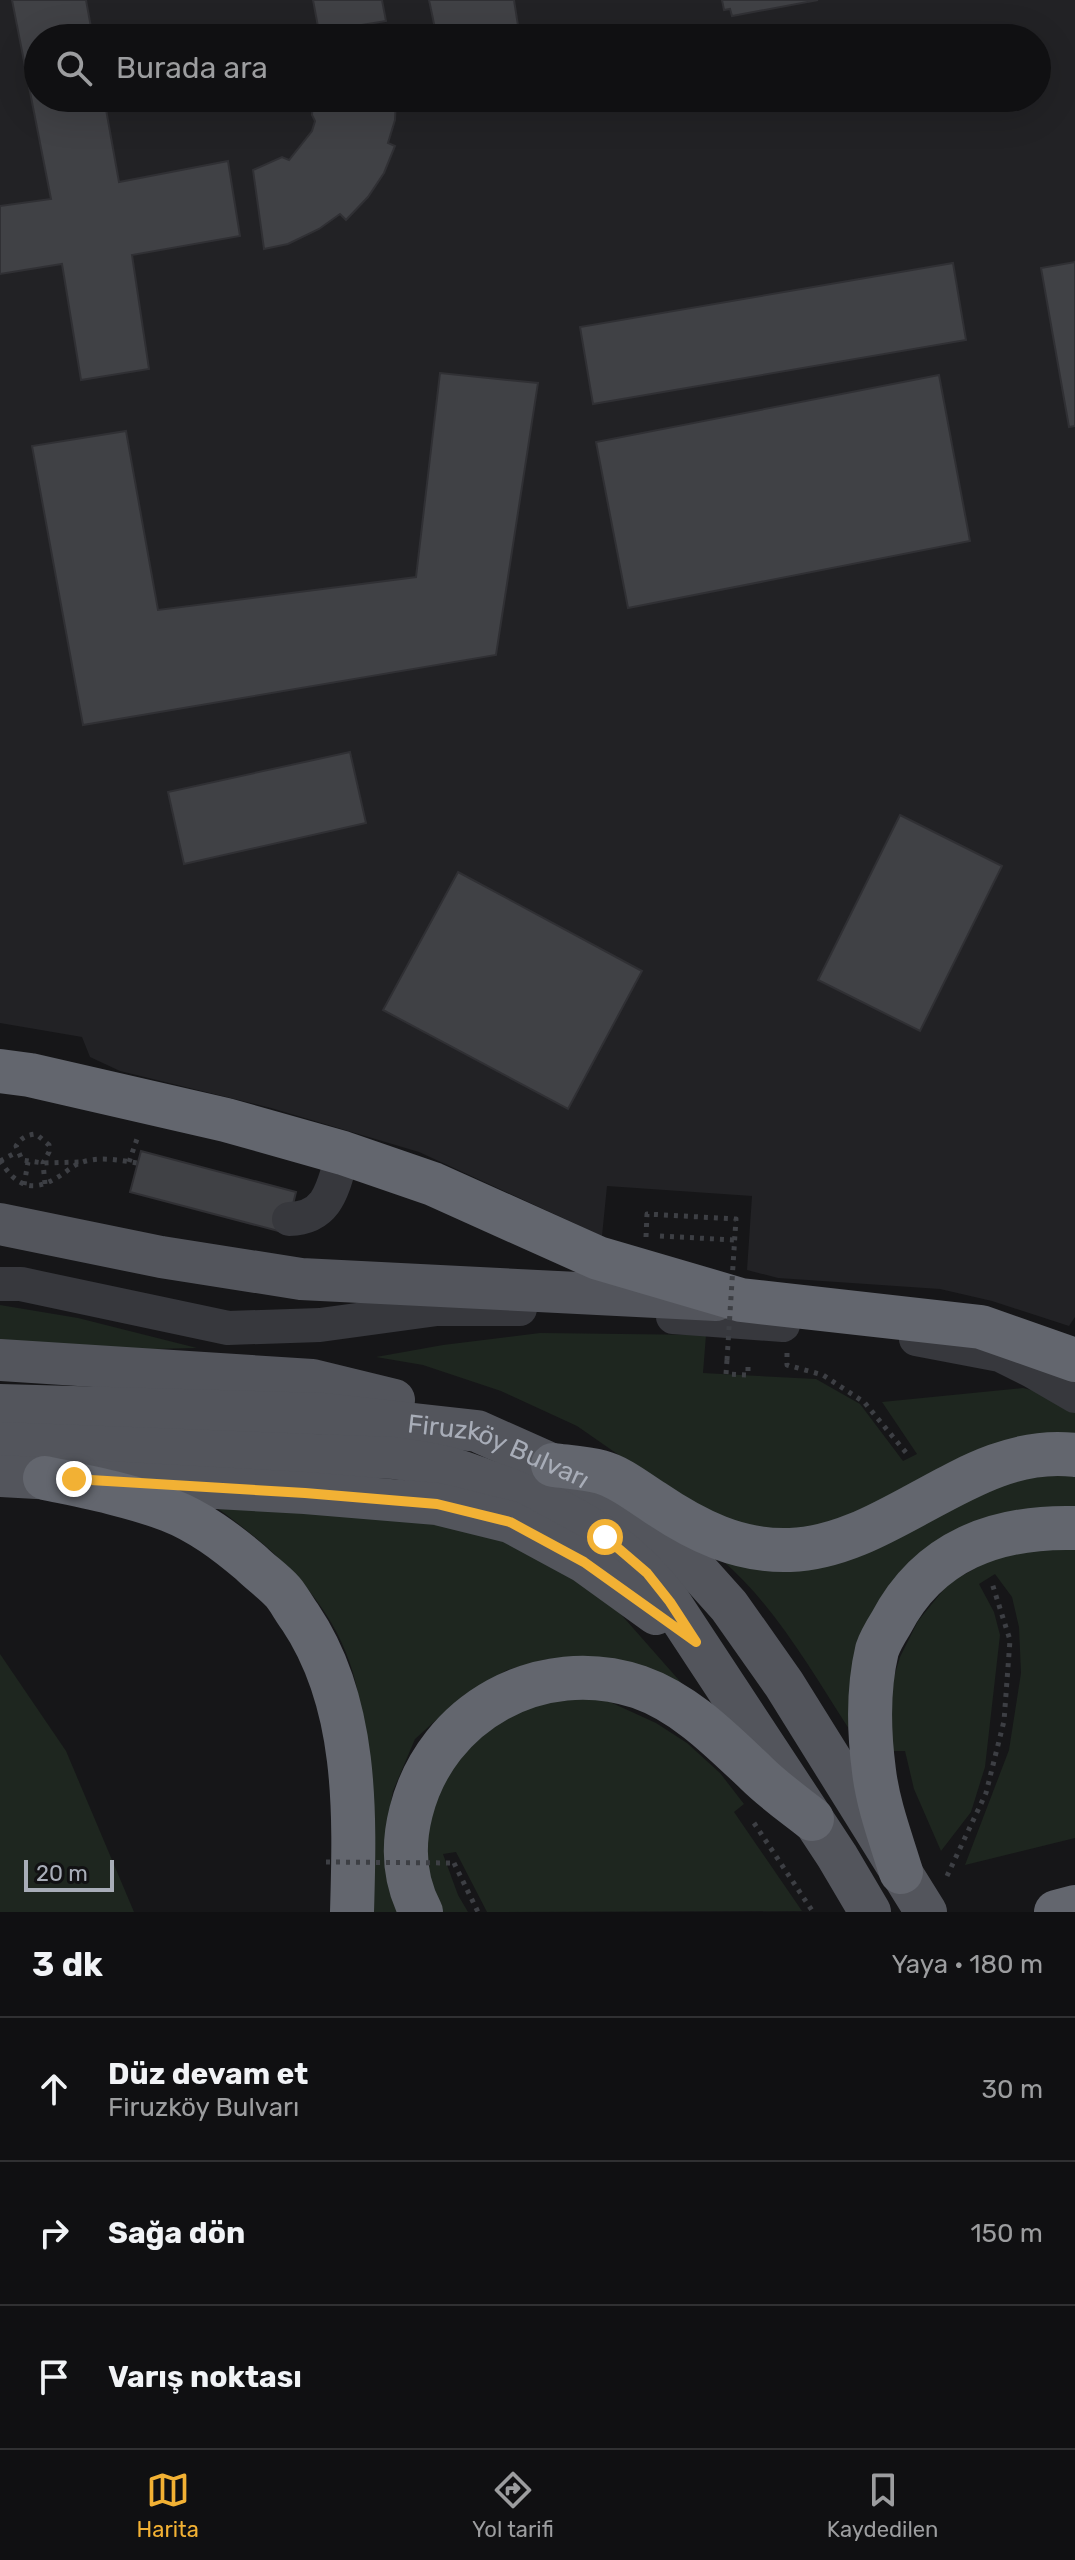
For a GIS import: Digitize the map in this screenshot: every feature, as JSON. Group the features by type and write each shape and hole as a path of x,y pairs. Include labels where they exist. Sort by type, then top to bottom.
{"highway":[{"path":"0,1071 30,1075 226,1120 343,1153 433,1184 598,1258 741,1300 981,1327 1075,1360"},
{"path":"553,1465 603,1472 713,1537 754,1548 789,1551 825,1546 881,1523 989,1468 1026,1458 1064,1453 1075,1455"},
{"path":"45,1478 169,1510 201,1526 232,1547 283,1592 314,1638 337,1693 347,1736 352,1912"},
{"path":"901,1872 874,1772 870,1695 878,1647 900,1604 934,1568 965,1548 1009,1532 1075,1528"},
{"path":"421,1912 408,1879 405,1836 414,1798 429,1766 449,1737 476,1713 506,1696 538,1684 572,1677 608,1679 642,1688 700,1722 780,1795 812,1819"},
{"path":"1056,1912 1075,1907"}],"main road":[{"path":"0,1224 161,1257 301,1279 664,1299 741,1300"},
{"path":"0,1360 312,1380 387,1398 477,1431"},
{"name":"Firuzköy Bulvarı","path":"0,1405 324,1414 477,1431 578,1476 614,1499 678,1549 729,1606 784,1684 901,1872 934,1898"},
{"name":"Firuzköy Bulvarı","path":"0,1443 394,1458 451,1468 537,1499 572,1516 605,1537 647,1573 670,1602 837,1856 870,1912"},
{"path":"0,1476 305,1493 437,1504 510,1522 584,1562 696,1642"}],"lane":[{"path":"289,1219 305,1219 316,1213 329,1197 343,1153"},
{"path":"0,1284 21,1284 228,1328 320,1325 437,1309 529,1309 822,1328 933,1341 1000,1355 1075,1396"}],"path":[{"path":"129,1162 140,1128"},
{"path":"45,1184 43,1163 49,1145 36,1134 20,1139 17,1152 22,1160 28,1162 43,1163 81,1162 113,1159 137,1163"},
{"path":"17,1152 0,1161 9,1175 24,1185 45,1184 81,1162"},
{"path":"24,1185 28,1162"},
{"path":"646,1245 647,1214 736,1219 726,1374 748,1375 748,1364"},
{"path":"646,1235 735,1237"},
{"path":"787,1365 823,1375 864,1402 908,1455"},
{"path":"934,1898 986,1793 1004,1721 1010,1640 991,1580"},
{"path":"749,1815 813,1912"},
{"path":"326,1862 454,1863 478,1912"}],"shaded area":[{"path":"0,0 1075,0 1075,1317 1069,1326 992,1301 940,1289 778,1278 747,1270 752,1196 607,1186 602,1236 419,1152 271,1108 120,1071 90,1057 82,1037 0,1023"},
{"path":"0,1305 78,1318 197,1348 105,1350 0,1344"},
{"path":"540,1333 706,1335 703,1373 816,1379 860,1404 903,1461 917,1454 882,1402 1023,1388 1043,1393 1075,1409 1075,1435 818,1533 721,1526 577,1426 501,1391 423,1365 376,1357"},
{"path":"1075,1474 1075,1510 980,1522 849,1729 775,1618 722,1560 921,1520 1015,1479"},
{"path":"210,1503 379,1512 498,1538 552,1563 618,1611 685,1687 587,1658 547,1659 507,1670 464,1695 415,1739 393,1791 385,1838 402,1912 370,1912 361,1714 357,1687 343,1646 315,1598 296,1576 255,1537"},
{"path":"1042,1549 1075,1549 1075,1838 965,1865 1009,1750 1021,1673 1019,1627 1012,1597 995,1574 979,1584 994,1612 1000,1635 985,1767 971,1812 941,1851 914,1789 905,1751 892,1751 887,1700 900,1657 918,1621 949,1583 996,1557"},
{"path":"0,1654 66,1751 134,1912 0,1912"},
{"path":"547,1696 599,1697 656,1723 687,1743 720,1773 744,1804 734,1812 802,1911 487,1912 456,1852 443,1854 458,1895 468,1912 438,1912 421,1844 445,1767 466,1738"}],"building":[{"path":"12,0 86,0 90,24 24,24 24,61"},
{"path":"313,0 382,0 386,21 318,24"},
{"path":"429,0 514,0 518,24 434,24"},
{"path":"722,0 818,0 732,16 730,9 724,10"},
{"path":"34,112 106,112 119,182 228,161 240,236 132,255 149,369 81,380 62,264 0,274 0,206 51,199"},
{"path":"312,112 395,112 388,143 395,146 384,173 368,197 346,220 340,214 319,229 288,244 264,249 253,170 282,157 289,160 312,131 315,121"},
{"path":"1075,262 1075,426 1069,427 1041,268"},
{"path":"953,263 966,340 593,404 580,327"},
{"path":"440,373 538,383 496,655 83,725 32,446 126,431 158,610 416,577"},
{"path":"939,375 970,541 628,608 596,442"},
{"path":"350,752 366,823 184,864 168,792"},
{"path":"900,815 1002,866 920,1031 818,980"},
{"path":"458,872 642,971 568,1109 383,1010"},
{"path":"141,1151 296,1192 286,1233 130,1192"}],"route":[{"path":"74,1479 437,1504 510,1522 584,1562 696,1642 647,1573 605,1537"}]}
